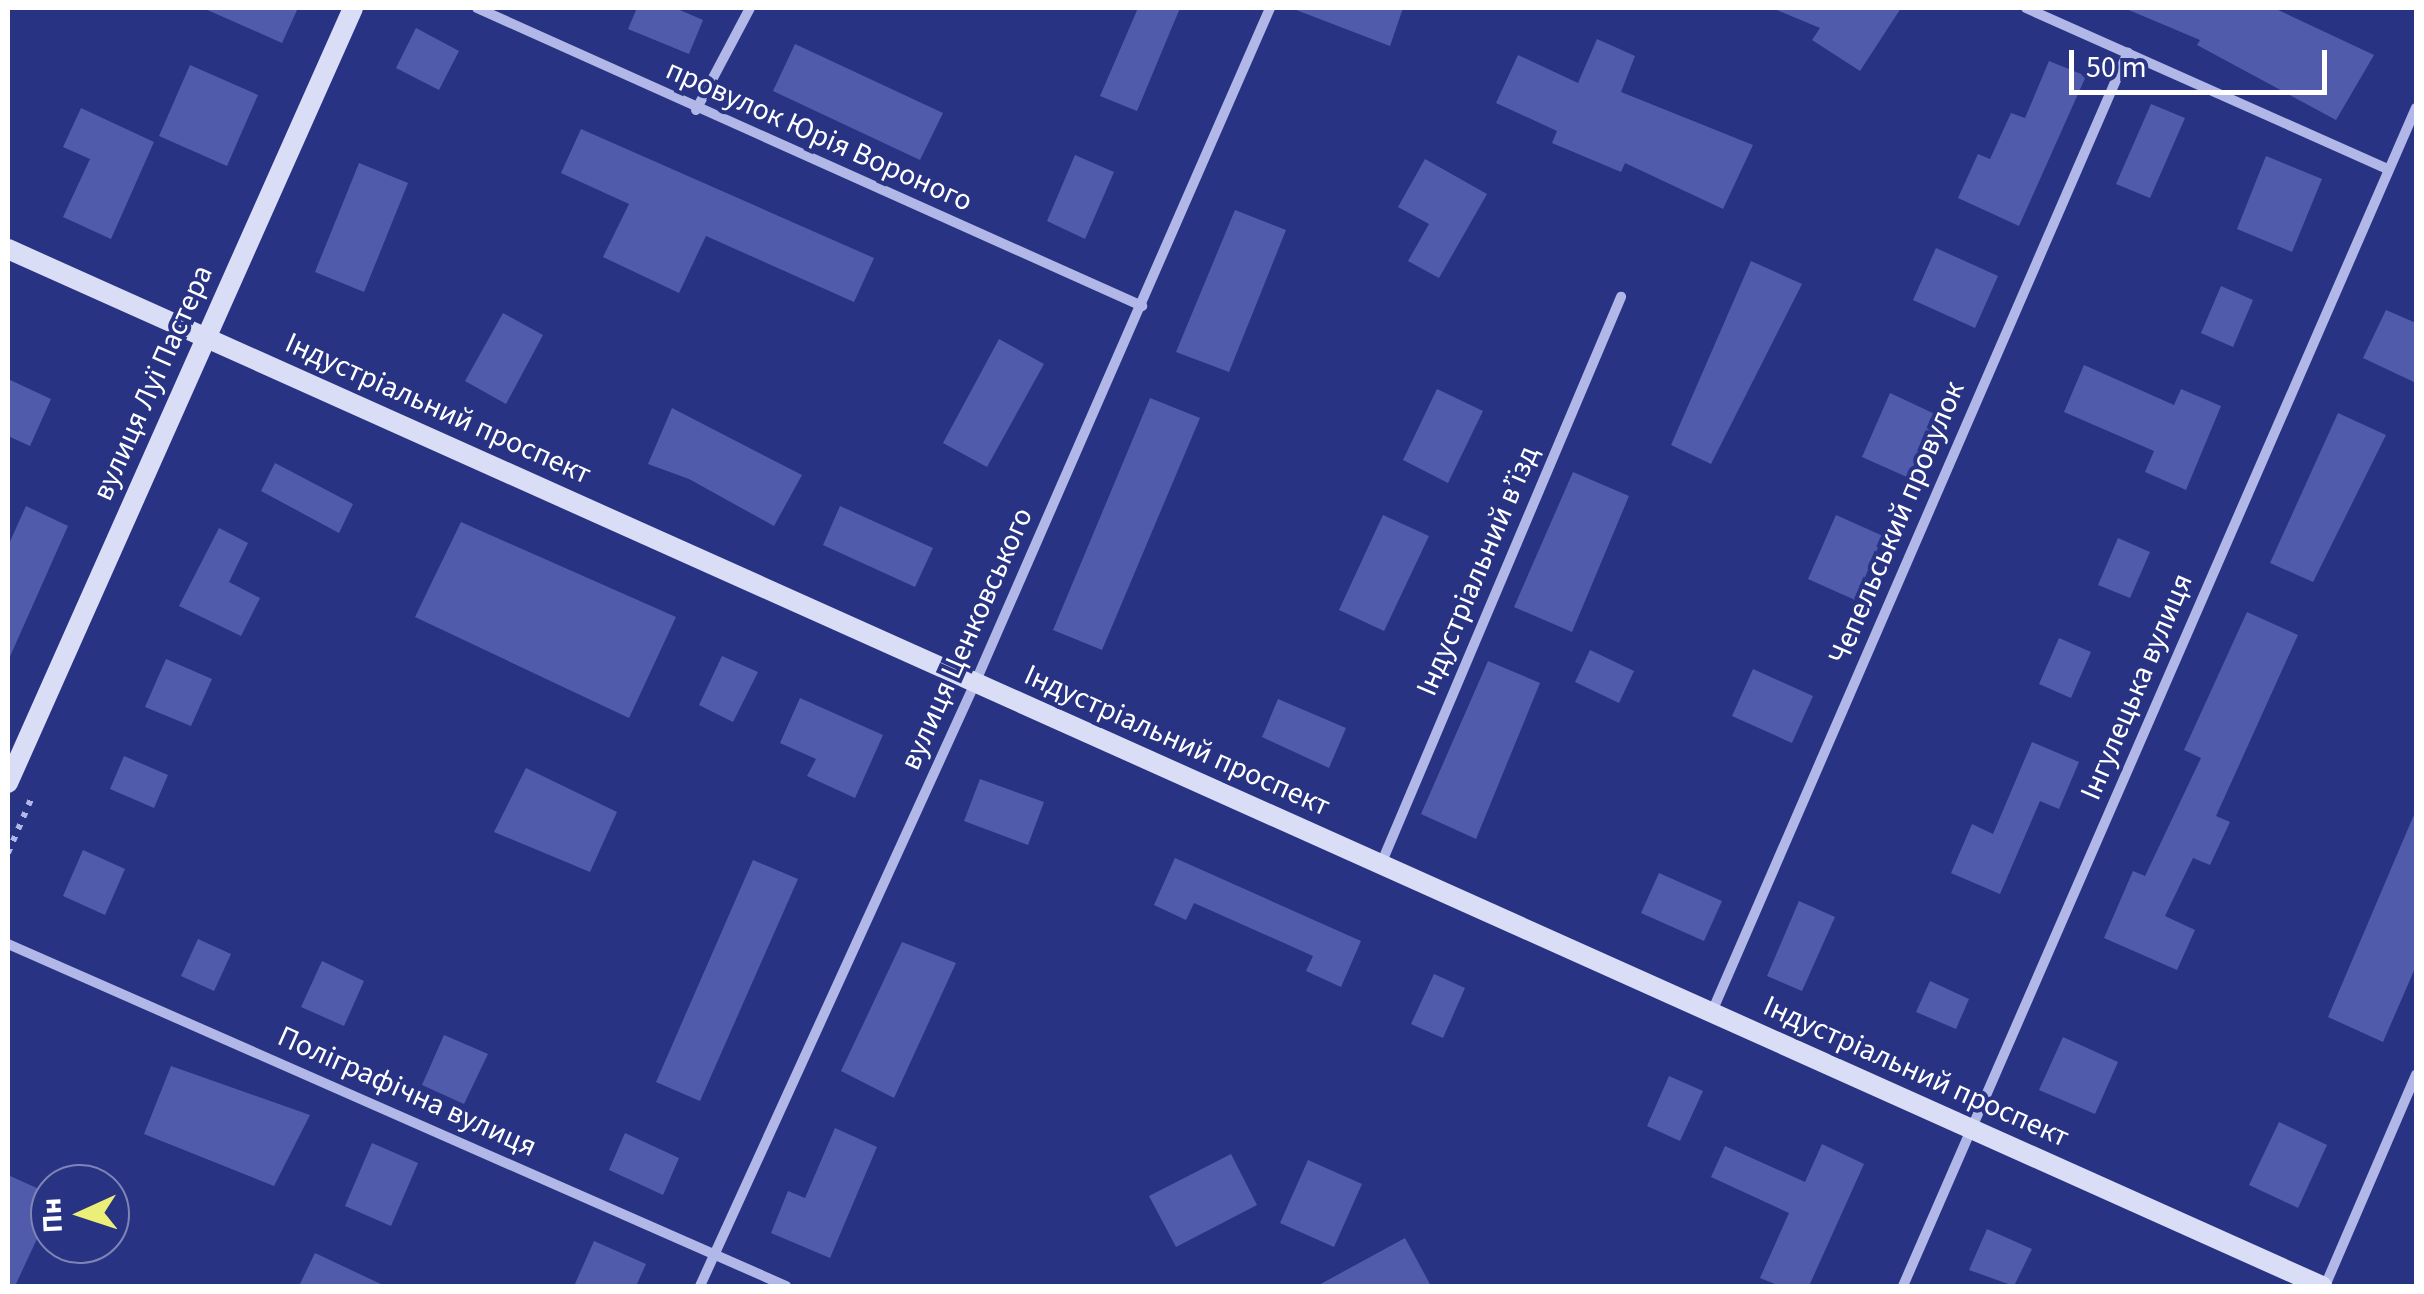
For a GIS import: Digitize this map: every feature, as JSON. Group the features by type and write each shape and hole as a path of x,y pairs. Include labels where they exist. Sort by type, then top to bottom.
{"street":[{"name":"вулиця Луї Пастера","path":"8,782 352,8"},
{"name":"провулок Юрія Вороного","path":"477,8 696,110 1142,306"},
{"path":"696,110 750,8"},
{"name":"вулиця Ценковського","path":"700,1286 975,683 1270,8"},
{"path":"2026,8 2388,168"},
{"name":"Чепельський провулок","path":"1712,1014 2128,52"},
{"name":"Інгулецька вулиця","path":"1903,1286 2416,108"},
{"name":"Індустріальний проспект","path":"8,249 2323,1286"},
{"name":"Індустріальний в’їзд","path":"1380,865 1621,297"},
{"name":"Поліграфічна вулиця","path":"8,944 786,1286"},
{"path":"2323,1286 2416,1075"}],"building":[{"path":"203,8 298,8 282,43"},
{"path":"637,8 675,8 703,20 689,54 628,29"},
{"path":"1138,8 1180,8 1137,111 1100,96"},
{"path":"1291,8 1403,8 1390,46"},
{"path":"1772,8 1901,8 1860,71 1812,40 1820,28"},
{"path":"2124,8 2274,8 2374,55 2336,120 2197,45 2200,40"},
{"path":"416,28 459,51 439,90 396,68"},
{"path":"1597,39 1635,56 1621,92 1753,145 1723,209 1625,163 1621,172 1552,143 1557,131 1496,103 1518,55 1578,83"},
{"path":"795,44 943,113 920,160 773,91"},
{"path":"2049,61 2086,76 2019,226 1958,198 1978,154 1990,159 2011,113 2025,118"},
{"path":"190,65 258,95 227,166 159,136"},
{"path":"2151,104 2185,118 2150,198 2116,184"},
{"path":"81,108 154,142 111,239 63,217 90,159 63,147"},
{"path":"581,129 874,258 854,302 706,236 679,293 603,257 629,204 561,173"},
{"path":"1075,155 1114,172 1085,239 1047,221"},
{"path":"2266,156 2322,179 2292,252 2237,229"},
{"path":"1425,159 1487,194 1439,278 1408,261 1429,224 1398,207"},
{"path":"359,163 408,183 364,292 315,272"},
{"path":"1235,210 1286,230 1229,372 1176,352"},
{"path":"1936,248 1998,276 1975,328 1913,300"},
{"path":"1751,261 1802,284 1711,464 1671,445"},
{"path":"2221,286 2253,300 2233,347 2201,333"},
{"path":"2386,310 2416,323 2416,383 2363,358"},
{"path":"503,313 543,335 506,404 465,381"},
{"path":"999,339 1044,364 987,467 943,443"},
{"path":"2084,365 2174,405 2181,389 2221,406 2186,490 2145,472 2154,451 2064,412"},
{"path":"8,379 51,399 30,446 8,436"},
{"path":"1437,389 1483,411 1448,483 1403,460"},
{"path":"1890,393 1937,415 1909,478 1862,457"},
{"path":"1150,398 1200,418 1102,650 1053,630"},
{"path":"672,408 802,475 774,526 689,479 648,464"},
{"path":"2338,413 2386,435 2313,582 2270,563"},
{"path":"275,463 353,504 339,533 261,491"},
{"path":"1573,472 1629,496 1572,632 1514,607"},
{"path":"26,506 68,526 8,661 8,546"},
{"path":"840,506 933,548 915,587 823,545"},
{"path":"1383,515 1429,536 1384,631 1339,610"},
{"path":"1836,515 1883,536 1855,600 1808,579"},
{"path":"461,522 676,617 629,718 415,617"},
{"path":"219,528 248,543 229,582 260,598 241,636 179,606"},
{"path":"2118,538 2150,552 2130,598 2098,585"},
{"path":"2247,612 2298,635 2216,816 2230,822 2210,865 2193,858 2165,916 2195,930 2177,970 2104,938 2133,871 2145,876 2201,758 2184,750"},
{"path":"2059,638 2091,652 2071,698 2039,684"},
{"path":"1590,650 1634,671 1619,703 1575,682"},
{"path":"722,656 758,672 733,722 699,705"},
{"path":"166,659 212,679 191,726 145,707"},
{"path":"1488,661 1540,683 1476,839 1421,814"},
{"path":"1753,669 1813,696 1792,743 1732,716"},
{"path":"800,698 883,735 855,798 807,776 816,759 780,743"},
{"path":"1278,699 1346,728 1329,768 1262,737"},
{"path":"2032,742 2079,762 2059,809 2040,801 2000,894 1951,873 1972,824 1993,834"},
{"path":"124,756 168,775 154,808 110,789"},
{"path":"526,768 617,812 590,872 494,832"},
{"path":"980,779 1044,802 1028,845 964,821"},
{"path":"2416,810 2416,966 2383,1042 2328,1017"},
{"path":"83,850 125,869 105,915 63,896"},
{"path":"1175,858 1361,941 1341,987 1306,971 1313,956 1194,903 1186,920 1154,905"},
{"path":"753,860 798,879 700,1101 656,1082"},
{"path":"1659,873 1722,901 1704,941 1641,913"},
{"path":"1799,901 1835,917 1802,991 1767,976"},
{"path":"198,939 231,954 214,991 181,976"},
{"path":"902,942 956,963 894,1098 841,1071"},
{"path":"322,961 364,981 344,1026 301,1007"},
{"path":"1434,974 1465,988 1443,1038 1411,1024"},
{"path":"1930,981 1969,999 1956,1029 1916,1012"},
{"path":"444,1035 488,1054 464,1104 422,1085"},
{"path":"2063,1037 2118,1062 2095,1114 2039,1090"},
{"path":"171,1066 310,1115 274,1186 144,1134"},
{"path":"1669,1076 1703,1091 1680,1141 1647,1126"},
{"path":"2279,1122 2327,1145 2298,1208 2249,1185"},
{"path":"835,1128 877,1147 830,1258 771,1233 788,1191 805,1198"},
{"path":"625,1133 679,1158 663,1195 609,1170"},
{"path":"372,1143 418,1163 391,1226 345,1206"},
{"path":"1822,1144 1864,1164 1809,1286 1780,1286 1760,1278 1789,1213 1711,1177 1725,1146 1805,1182"},
{"path":"1231,1154 1257,1205 1176,1247 1149,1196"},
{"path":"1308,1160 1362,1184 1334,1247 1280,1223"},
{"path":"8,1175 30,1185 30,1254 15,1286 8,1286"},
{"path":"1987,1229 2032,1249 2014,1286 1969,1270"},
{"path":"1405,1238 1431,1286 1317,1286"},
{"path":"594,1241 646,1264 636,1286 574,1286"},
{"path":"315,1253 385,1286 299,1286"}]}
